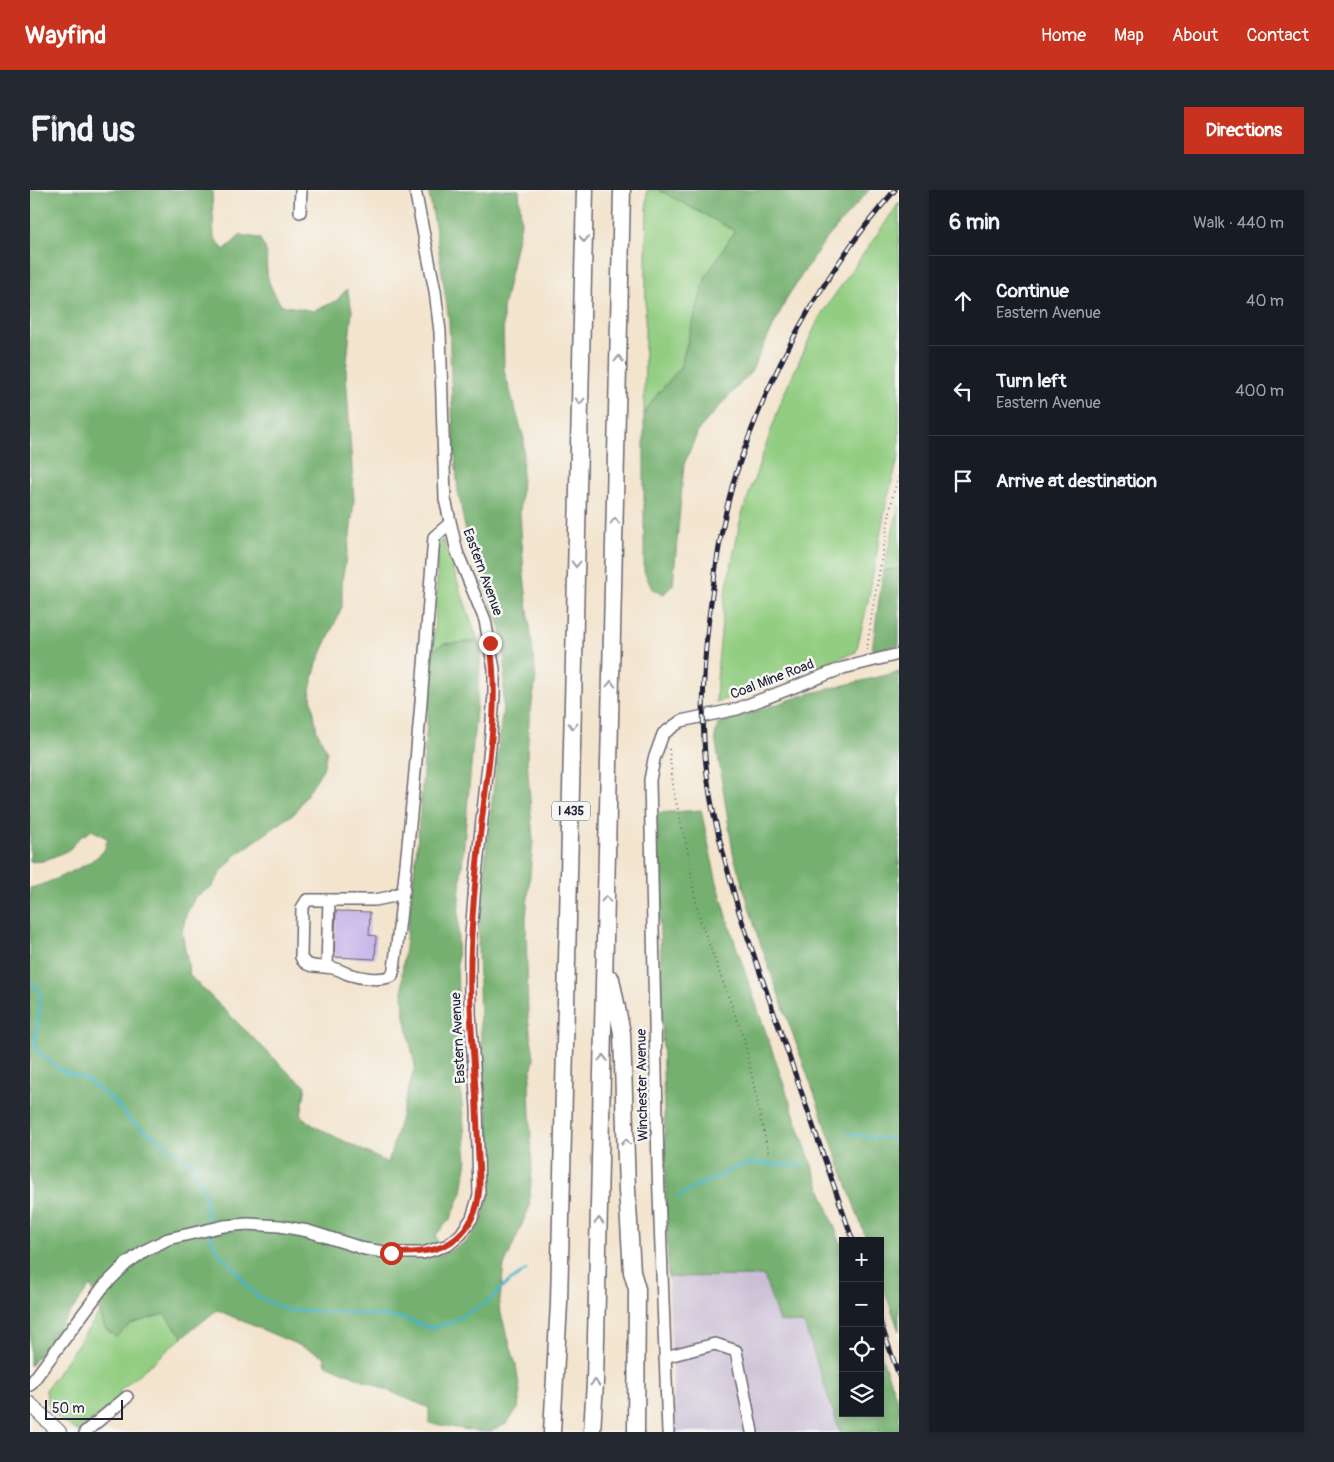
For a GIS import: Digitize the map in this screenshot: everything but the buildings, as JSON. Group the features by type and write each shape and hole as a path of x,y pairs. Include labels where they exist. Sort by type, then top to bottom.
{"highway":[{"name":"I 435","path":"552,1432 559,1303 585,190"},
{"name":"I 435","path":"592,1432 595,1382 622,190"},
{"path":"605,948 622,1033 627,1190 632,1272 637,1289 636,1432"},
{"path":"625,1432 629,1350 628,1290 632,1272"}],"main road":[{"path":"30,1404 59,1432"}],"street":[{"path":"300,212 301,190"},
{"name":"Eastern Avenue","path":"30,1385 103,1287 126,1264 144,1251 168,1239 224,1226 280,1226 308,1231 365,1250 391,1253 423,1253 448,1244 461,1234 472,1218 479,1195 477,1107 470,1013 470,948 474,884 490,747 494,669 485,620 457,552 449,524 445,499 440,332 435,292 415,190"},
{"path":"404,891 390,897 375,900 307,900 302,908 301,957 303,962 308,965 336,968 354,976 386,978 392,976 404,891 434,537 449,524"},
{"name":"Coal Mine Road","path":"663,736 681,721 737,709 843,668 899,654"},
{"name":"Winchester Avenue","path":"663,736 654,758 650,780 658,1158 668,1432"},
{"path":"327,967 330,900"},
{"path":"664,1357 715,1344 736,1351 752,1432"},
{"path":"85,1432 127,1397"}],"path":[{"path":"865,663 875,593 893,495 899,476"},
{"path":"663,736 671,757 674,793 689,856 700,920 744,1039 769,1153"}],"shaded area":[{"path":"764,1276 779,1321 804,1324 840,1432 675,1432 668,1277"}],"green space":[{"path":"30,190 212,190 214,237 224,250 241,235 259,238 266,252 269,281 281,305 314,311 336,301 347,289 352,310 346,372 354,500 342,580 342,607 317,663 310,690 317,731 327,751 323,769 295,813 237,854 222,871 212,887 195,897 186,915 182,932 190,976 291,1075 306,1086 301,1116 314,1126 388,1163 415,1066 404,1011 402,973 417,846 433,650 443,644 478,641 481,654 459,900 457,966 461,1095 467,1159 462,1192 451,1218 436,1235 440,1256 466,1242 481,1223 487,1201 489,1143 480,1023 478,945 485,862 503,707 505,662 501,629 467,538 458,491 453,431 449,321 428,190 519,190 521,223 503,309 504,370 524,439 520,514 524,575 536,679 529,721 527,758 533,841 526,919 528,1017 534,1058 529,1086 532,1170 529,1208 504,1266 499,1307 516,1365 520,1392 518,1409 506,1424 489,1432 429,1423 429,1408 326,1364 324,1356 217,1310 183,1337 164,1314 131,1324 116,1337 105,1328 91,1285 30,1366 30,888 47,883 91,861 104,850 108,839 92,830 79,838 69,850 43,861 30,862"},
{"path":"647,190 659,190 735,231 706,276 680,368 656,396 644,414"},
{"path":"659,190 869,190 823,243 788,296 751,372 699,429 684,464 673,585 664,594 652,589 644,571 644,414 656,396 680,368 706,276 735,231"},
{"path":"899,203 899,455 886,504 867,606 856,652 716,702 725,595 741,517 783,396 820,316"},
{"path":"899,506 899,568 883,571"},
{"path":"443,540 478,641 443,644 433,650 437,589 437,542"},
{"path":"899,568 899,645 872,650 883,571"},
{"path":"899,672 899,1331 884,1289 884,1237 866,1237 758,937 733,853 715,736 718,724 807,694"},
{"path":"701,810 716,879 734,940 839,1239 839,1417 884,1417 884,1364 899,1405 899,1432 840,1432 804,1324 779,1321 764,1276 668,1277 657,813"},
{"path":"100,1312 105,1328 131,1324 164,1314 183,1337 119,1391 123,1396 79,1432 51,1411 46,1389"}],"waterway":[{"path":"30,982 40,991 40,1008 35,1041 37,1051 60,1070 87,1080 115,1102 131,1121 190,1162 203,1187 210,1225"},
{"path":"849,1133 874,1138 899,1138"},
{"path":"677,1198 700,1184 721,1176 734,1168 754,1163 805,1166"},
{"path":"211,1232 212,1240 218,1252 235,1269 246,1285 258,1297 287,1310 343,1312 402,1318 431,1328 450,1323 489,1301 506,1284 526,1270"}],"railway":[{"path":"852,1237 739,912 710,795 703,729 703,706 709,617 716,565 729,497 747,441 780,364 821,291 868,222 895,190"},
{"path":"882,1327 899,1376"}],"route":[{"path":"391,1253 423,1253 448,1244 461,1234 472,1218 479,1195 477,1107 470,1013 470,948 474,884 494,695 494,669 490,643"}]}
